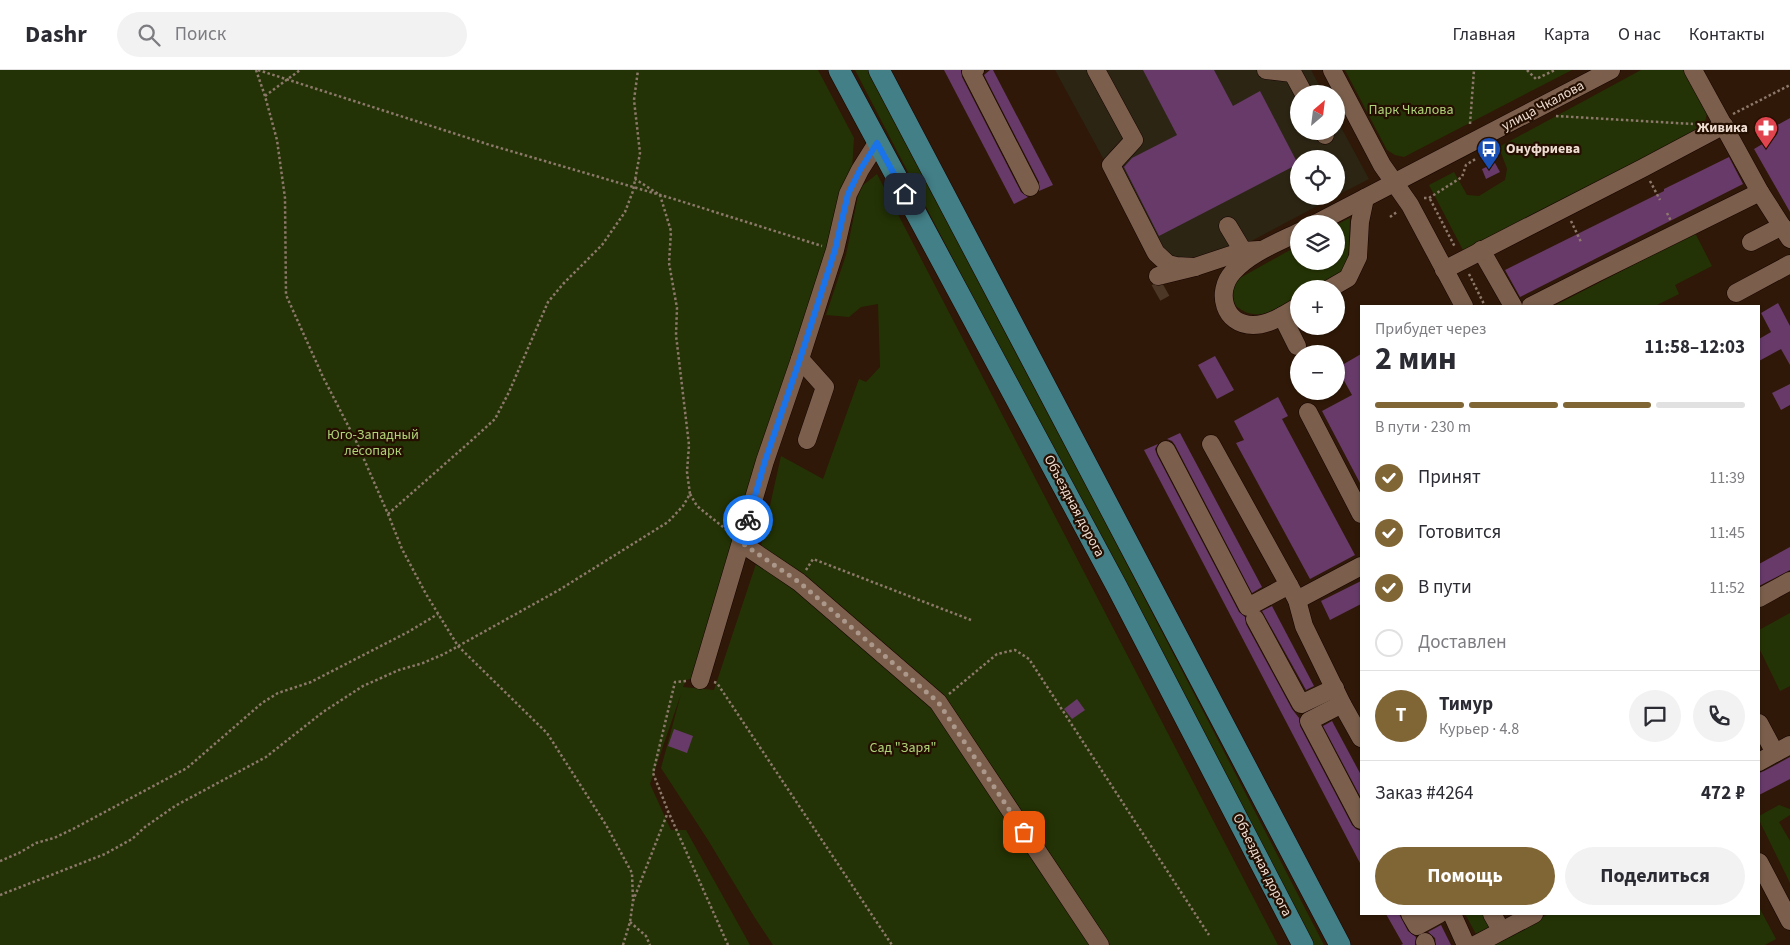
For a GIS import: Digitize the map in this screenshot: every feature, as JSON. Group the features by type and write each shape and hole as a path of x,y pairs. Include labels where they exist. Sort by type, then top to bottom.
{"main road":[{"name":"Объездная дорога","path":"839,70 1117,587 1303,945"},
{"path":"879,70 1340,945"}],"street":[{"path":"975,70 971,72 1030,187"},
{"path":"1096,70 1134,140 1111,165 1115,174 1156,252 1168,264 1195,267"},
{"path":"1266,70 1292,71 1299,85"},
{"path":"1332,70 1337,85"},
{"name":"улица Чкалова","path":"1332,215 1611,70"},
{"path":"1693,70 1724,121 1760,192 1786,232 1751,242"},
{"path":"1345,102 1394,184 1410,205 1463,305"},
{"path":"1444,270 1643,168 1724,121"},
{"path":"700,680 765,461 835,250 848,194 877,143"},
{"path":"1534,305 1760,192"},
{"path":"1345,280 1348,278 1358,256 1360,222 1365,198"},
{"path":"1228,226 1242,251"},
{"path":"1290,236 1265,249 1232,273 1225,286 1222,299 1227,311 1236,320 1251,325 1263,324 1290,311"},
{"path":"1162,282 1195,267 1242,251 1265,249"},
{"path":"1481,250 1512,305"},
{"path":"1736,293 1790,264"},
{"path":"1282,316 1296,345"},
{"path":"800,359 825,387 807,440"},
{"path":"1308,412 1360,512"},
{"path":"1211,444 1293,593 1304,626 1360,736"},
{"path":"1166,450 1248,607 1293,593 1360,566"},
{"path":"742,543 799,582 938,702 1100,945"},
{"path":"1760,597 1790,582"},
{"path":"1255,619 1301,704 1339,696"},
{"path":"1339,696 1309,721 1360,818"},
{"path":"1760,724 1782,749 1760,761"},
{"path":"1760,864 1790,921"},
{"path":"1411,915 1417,926 1436,915"},
{"path":"1452,915 1466,945"},
{"path":"1493,915 1501,930"},
{"path":"1475,945 1532,915"}],"path":[{"path":"257,70 490,145 634,187 835,250"},
{"path":"257,70 277,140 285,198 286,295 388,514 402,549 438,614 458,646 547,733 606,825 632,873 633,901 630,922 623,945"},
{"path":"265,96 300,70"},
{"path":"388,514 494,419 509,392 548,302 612,232 625,212 634,187 640,153 634,100 638,70"},
{"path":"1470,124 1474,70"},
{"path":"1527,70 1536,79 1555,70"},
{"path":"1550,116 1711,126 1724,121 1790,85"},
{"path":"1424,198 1429,198 1462,177 1466,165 1483,155"},
{"path":"1643,168 1660,200"},
{"path":"635,179 660,195 671,231 669,263 677,308 676,335 689,445 687,472 690,494 697,506 724,529 734,534 742,543"},
{"path":"1429,198 1485,305"},
{"path":"1565,208 1580,242"},
{"path":"2,895 105,854 132,839 145,827 176,806 266,756 323,712 363,686 399,670 424,663 458,646 558,590 668,522 684,506 690,494"},
{"path":"799,582 813,559 971,620"},
{"path":"0,861 36,843 54,838 73,829 187,768 262,703 278,693 311,682 408,632 438,614"},
{"path":"938,702 997,654 1015,650 1029,659 1208,935"},
{"path":"728,945 652,773 675,682 700,680 717,683 892,945"},
{"path":"633,901 668,811"},
{"path":"630,922 646,936 650,945"}],"shaded area":[{"path":"1055,70 1311,70 1319,85 1290,85 1290,140 1345,140 1345,135 1369,179 1345,192 1345,150 1290,150 1290,205 1320,205 1301,215 1290,215 1290,221 1242,246 1187,263 1152,248"}],"green space":[{"name":"Юго-Западный лесопарк","path":"0,70 818,70 854,138 852,170 705,676 686,680 683,687 714,690 759,555 781,456 823,479 859,379 866,382 880,367 878,304 861,307 849,317 826,315 846,255 858,196 862,186 877,174 1278,945 773,945 661,768 681,694 650,784 671,830 686,830 750,945 0,945"},
{"path":"855,70 871,70 1324,945 1309,945"},
{"name":"Парк Чкалова","path":"1345,70 1572,70 1404,157 1395,155 1387,150"},
{"path":"1641,70 1684,70 1707,113 1703,130 1464,252 1429,185 1454,172 1467,195 1479,196 1505,180 1507,169 1499,147"},
{"path":"1350,218 1348,261 1345,268 1345,220"},
{"path":"1695,233 1712,266 1675,285 1679,294 1657,305 1556,305"},
{"path":"1290,250 1290,270 1344,270 1328,280 1290,280 1290,301 1260,314 1252,314 1236,306 1233,292 1240,278"},
{"path":"1790,613 1790,686 1780,691 1760,650 1760,629"},
{"path":"1779,805 1790,809 1790,815 1779,822 1790,841 1790,883 1760,822 1760,815"},
{"path":"1760,909 1776,939 1765,945 1496,945 1494,942 1547,915 1760,915"},
{"path":"1466,915 1487,915 1493,925 1476,934"}],"building":[{"path":"944,70 961,70 962,77 1021,192 1028,197 1014,204"},
{"path":"993,70 1053,185 1039,191 1039,182 984,75"},
{"path":"1143,70 1214,70 1233,106 1260,91 1291,150 1290,168 1159,236 1124,167 1132,158 1177,135"},
{"path":"1790,118 1790,212 1754,149 1776,136 1772,128"},
{"path":"1729,157 1743,184 1520,297 1505,270"},
{"path":"1495,163 1500,172 1486,179 1482,169"},
{"path":"1778,303 1790,326 1790,365 1781,349 1760,360 1760,338 1771,332 1761,313"},
{"path":"1360,355 1360,483 1322,411 1352,395 1345,382 1345,363"},
{"path":"1215,356 1234,390 1217,399 1198,365"},
{"path":"1790,384 1790,405 1781,410 1772,393"},
{"path":"1278,397 1288,416 1282,419 1355,555 1310,579 1236,443 1244,440 1234,421"},
{"path":"1180,433 1262,587 1252,593 1175,445 1167,439"},
{"path":"1158,444 1155,449 1157,455 1239,612 1245,617 1246,624 1292,709 1299,718 1300,726 1352,825 1360,831 1360,863 1144,450"},
{"path":"1790,547 1790,570 1760,585 1760,563"},
{"path":"1360,582 1360,605 1330,620 1321,601"},
{"path":"1272,606 1314,686 1306,690 1262,611"},
{"path":"1077,699 1085,710 1072,719 1064,709"},
{"path":"1332,721 1360,773 1360,796 1323,726"},
{"path":"674,729 693,736 687,753 668,746"},
{"path":"1790,757 1790,779 1760,794 1760,773"},
{"path":"1387,915 1400,915 1408,931 1416,937 1415,945 1401,945 1403,944"},
{"path":"1441,925 1451,945 1436,945 1435,938 1428,932"}],"tunnel":[{"path":"1156,293 1165,288"}],"way so far":[{"path":"748,520 742,543 799,582 938,702 1024,832"}],"place":[{"name":"Живика","path":"1766,149"},
{"name":"Онуфриева","path":"1489,170"}],"route":[{"path":"748,520 765,461 835,250 848,194 877,143 905,194"}],"park label":[{"name":"Сад \"Заря\"","path":"903,748"}]}
